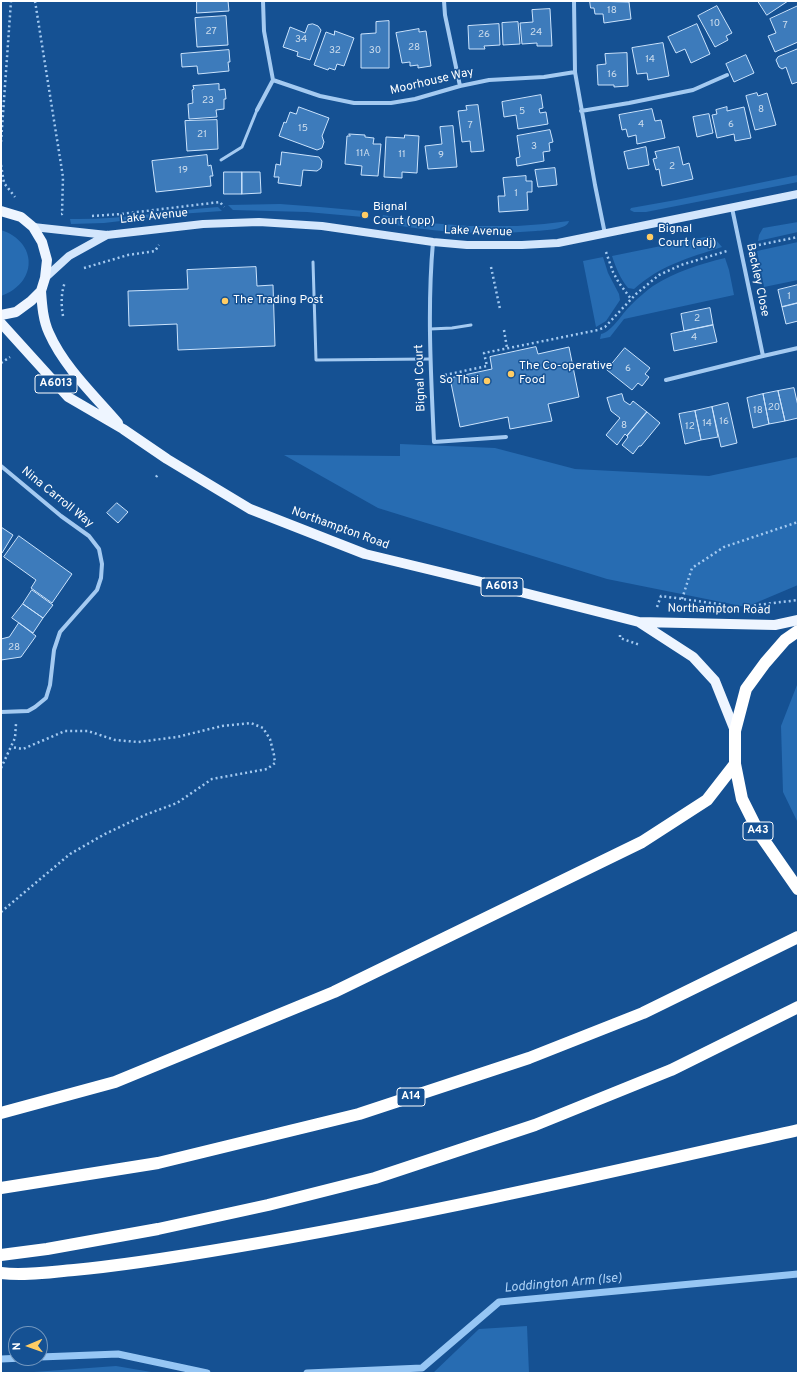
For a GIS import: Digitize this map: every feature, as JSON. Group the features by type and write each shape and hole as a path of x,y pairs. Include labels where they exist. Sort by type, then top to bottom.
{"highway":[{"name":"A43","path":"798,631 785,640 765,663 746,689 735,731 736,764 742,799 759,832 798,889"},
{"path":"1,1113 115,1082 334,992 642,842 707,800 736,764"},
{"name":"A14","path":"1,1188 158,1163 359,1114 528,1058 643,1013 798,937"},
{"path":"1,1255 47,1249 158,1229 268,1205 375,1178 535,1125 671,1070 798,1007"},
{"path":"1,1273 18,1275 97,1268 193,1255 342,1229 649,1164 798,1130"}],"main road":[{"name":"A6013","path":"1,210 21,217 33,227 42,242 47,260 45,278 41,291"},
{"path":"1,315 16,312 31,301 41,291"},
{"name":"Northampton Road","path":"41,291 42,312 48,332 63,359 123,429"},
{"name":"Northampton Road","path":"1,323 68,397 123,429 167,459 250,509 364,554 639,622 775,625 798,620"},
{"name":"Northampton Road","path":"639,622 693,657 715,681 735,731"}],"street":[{"path":"257,110 273,80 264,31 263,1"},
{"path":"444,1 445,15 460,86"},
{"path":"574,1 575,72 605,234"},
{"name":"Moorhouse Way","path":"273,80 320,96 354,103 391,103 489,80 544,77 575,72"},
{"path":"582,111 693,90 727,75"},
{"name":"Lake Avenue","path":"106,234 203,224 258,222 322,226 433,242 468,245 558,243 798,194"},
{"name":"Backley Close","path":"732,208 763,356"},
{"path":"33,227 106,234"},
{"path":"45,278 69,256 106,234"},
{"name":"Bignal Court","path":"433,242 430,288 430,359 434,442 506,437"},
{"path":"666,380 798,348"},
{"name":"Nina Carroll Way","path":"1,466 61,516 89,536 99,549 102,564 102,578 97,590 60,632 54,650 50,685 46,698 35,707 28,710 1,712"}],"lane":[{"path":"221,160 242,147 257,110"},
{"path":"313,262 316,360 430,359"},
{"path":"430,329 471,325"}],"path":[{"path":"1,142 11,1"},
{"path":"35,1 63,177 62,219"},
{"path":"1,165 4,183 16,198"},
{"path":"84,216 121,214 220,202"},
{"path":"55,214 69,215"},
{"path":"752,246 798,237"},
{"path":"431,376 442,376 487,366 484,353 598,330 605,327 631,299 659,275 680,265 730,250"},
{"path":"78,269 128,255 155,251"},
{"path":"606,252 612,272 631,299"},
{"path":"491,267 500,309"},
{"path":"63,321 61,303 63,288 67,277"},
{"path":"504,330 508,348"},
{"path":"1,363 8,358"},
{"path":"682,599 692,568 724,547 798,522"},
{"path":"660,600 661,596 730,606"},
{"path":"745,606 798,600"},
{"path":"1,768 15,738 16,712"},
{"path":"1,912 70,854 106,834 145,815 177,803 212,779 267,769 275,763 270,739 263,728 251,723 222,726 177,737 138,742 115,740 88,731 66,731 22,750 11,747"}],"shaded area":[{"path":"798,175 798,182 646,212 634,212 630,210 631,208"},
{"path":"280,204 364,211 363,217 307,212 233,210 228,205"},
{"path":"218,207 222,211 179,214 104,223 71,224 70,219 126,217"},
{"path":"383,215 429,223 469,226 517,226 569,221 560,228 550,230 478,233 439,231 400,226 381,222"},
{"path":"798,222 798,232 758,241 759,235 763,228"},
{"path":"1,230 13,236 22,244 27,253 29,263 27,273 22,282 13,290 1,296"},
{"path":"710,236 722,247 675,263 654,274 634,289 628,288 625,284 618,273 612,256"},
{"path":"798,242 798,280 764,287 757,251"},
{"path":"603,257 608,273 619,294 620,300 606,321 596,327 583,261"},
{"path":"725,258 734,295 624,319 610,337 600,339 601,334 609,330 632,304 653,286 688,269"},
{"path":"400,444 495,448 575,469 709,476 798,457 798,585 746,607 607,579 378,508 284,455 400,456"},
{"path":"797,685 798,823 783,792 781,726"},
{"path":"527,1326 529,1373 433,1373 479,1329"},
{"path":"116,1366 157,1373 20,1373"}],"building":[{"path":"197,1 228,1 229,11 197,13"},
{"path":"590,1 629,2 631,19 604,23 603,14 595,14 594,8 591,8"},
{"path":"758,1 788,1 767,15"},
{"path":"717,6 732,33 726,36 728,40 715,47 698,16"},
{"path":"798,6 798,42 775,52 768,36 776,33 770,19"},
{"path":"550,9 552,46 537,46 537,43 522,44 520,23 533,22 532,10"},
{"path":"226,16 228,45 197,47 195,18"},
{"path":"389,21 389,68 361,68 361,34 376,33 376,22"},
{"path":"518,22 520,44 503,45 502,23"},
{"path":"313,24 318,26 321,30 310,60 297,56 298,52 283,47 290,27 305,33 308,25"},
{"path":"499,24 500,45 484,46 485,49 469,49 468,26"},
{"path":"697,24 710,54 691,63 685,49 676,53 668,37"},
{"path":"419,29 419,32 426,31 431,66 418,68 418,65 410,66 410,62 402,63 396,33"},
{"path":"335,31 354,38 344,66 337,64 335,70 329,68 328,70 314,65 326,32 334,35"},
{"path":"663,43 669,76 648,80 647,73 637,74 632,48"},
{"path":"798,49 798,82 792,84 786,67 782,69 779,67 776,60 778,57"},
{"path":"229,50 229,71 198,74 197,66 182,67 181,54"},
{"path":"627,53 628,86 614,87 614,85 598,85 597,65 606,64 605,54"},
{"path":"746,55 754,73 734,82 726,64"},
{"path":"219,84 219,90 225,89 226,99 224,99 224,109 216,110 217,117 189,119 188,104 193,103 193,86"},
{"path":"757,93 758,96 767,93 776,125 755,130 746,96"},
{"path":"541,95 543,108 539,109 540,113 546,112 548,124 518,129 516,115 504,117 502,102"},
{"path":"478,105 484,151 471,152 470,141 462,142 458,111 467,110 466,106"},
{"path":"299,107 329,118 322,136 324,142 322,148 317,150 279,136 284,122 286,123 290,112 296,114"},
{"path":"727,107 727,111 744,107 751,138 735,141 734,134 717,138 712,115 717,114 716,110"},
{"path":"652,109 655,121 661,120 665,138 637,144 636,135 628,137 626,129 622,130 619,115"},
{"path":"709,114 713,133 697,137 693,117"},
{"path":"217,120 218,149 187,151 185,121"},
{"path":"453,126 457,167 428,169 425,146 442,144 440,127"},
{"path":"550,130 553,142 549,143 550,151 543,152 544,161 517,166 516,158 520,157 517,136"},
{"path":"349,134 365,135 365,137 374,138 373,144 381,144 378,176 361,175 362,166 345,164 347,136 350,136"},
{"path":"405,135 419,136 417,173 402,172 402,178 384,177 386,137 404,138"},
{"path":"646,147 649,165 628,169 624,152"},
{"path":"679,147 683,165 689,163 693,179 662,186 659,169 656,170 653,159 657,158 655,152"},
{"path":"282,152 319,157 322,161 321,168 317,171 303,170 301,186 278,183 279,177 274,177 276,164 280,165"},
{"path":"207,155 208,166 211,165 213,176 210,176 211,186 156,192 152,161"},
{"path":"555,168 557,185 538,187 535,170"},
{"path":"224,172 242,172 242,194 224,194"},
{"path":"242,172 260,172 261,193 242,194"},
{"path":"526,176 526,181 532,181 532,192 527,192 528,210 499,212 498,196 505,196 503,178"},
{"path":"256,267 257,286 273,285 275,346 178,350 177,324 129,326 128,291 188,289 187,270"},
{"path":"798,285 798,303 782,307 778,290"},
{"path":"798,303 798,321 786,324 782,307"},
{"path":"710,308 713,325 684,331 681,314"},
{"path":"713,325 717,342 674,351 671,334"},
{"path":"536,347 538,354 569,347 579,397 548,404 552,421 510,429 508,417 460,427 450,378 492,369 490,357"},
{"path":"625,348 650,368 645,374 649,377 642,386 638,383 632,390 607,370"},
{"path":"794,388 798,406 798,418 785,421 778,391"},
{"path":"778,391 785,421 769,424 763,394"},
{"path":"622,394 624,401 630,405 633,401 647,412 627,436 625,434 617,445 606,435 620,418 611,411 607,398"},
{"path":"763,394 769,424 753,428 747,398"},
{"path":"728,403 737,443 721,447 712,407"},
{"path":"712,407 718,437 701,440 695,411"},
{"path":"695,411 701,440 685,444 679,414"},
{"path":"647,412 660,423 633,454 622,445 628,437 627,436"},
{"path":"117,503 128,512 118,523 107,513"},
{"path":"1,527 13,535 2,553 1,552"},
{"path":"19,536 72,574 52,603 31,588 36,580 4,557"},
{"path":"32,590 53,605 43,618 23,604"},
{"path":"23,604 43,618 33,633 12,618"},
{"path":"19,623 36,636 21,657 1,660 1,639 9,637"}],"waterway":[{"name":"Loddington Arm (Ise)","path":"307,1373 422,1368 499,1302 798,1274"},
{"name":"Loddington Arm (Ise)","path":"48,1357 118,1354 207,1373"},
{"name":"Loddington Arm (Ise)","path":"1,1359 8,1359"}],"place":[{"name":"Bignal Court (opp)","path":"365,215"},
{"name":"Bignal Court (adj)","path":"650,237"},
{"name":"The Trading Post","path":"225,301"},
{"name":"The Co-operative Food","path":"511,374"},
{"name":"So Thai","path":"487,381"}]}
